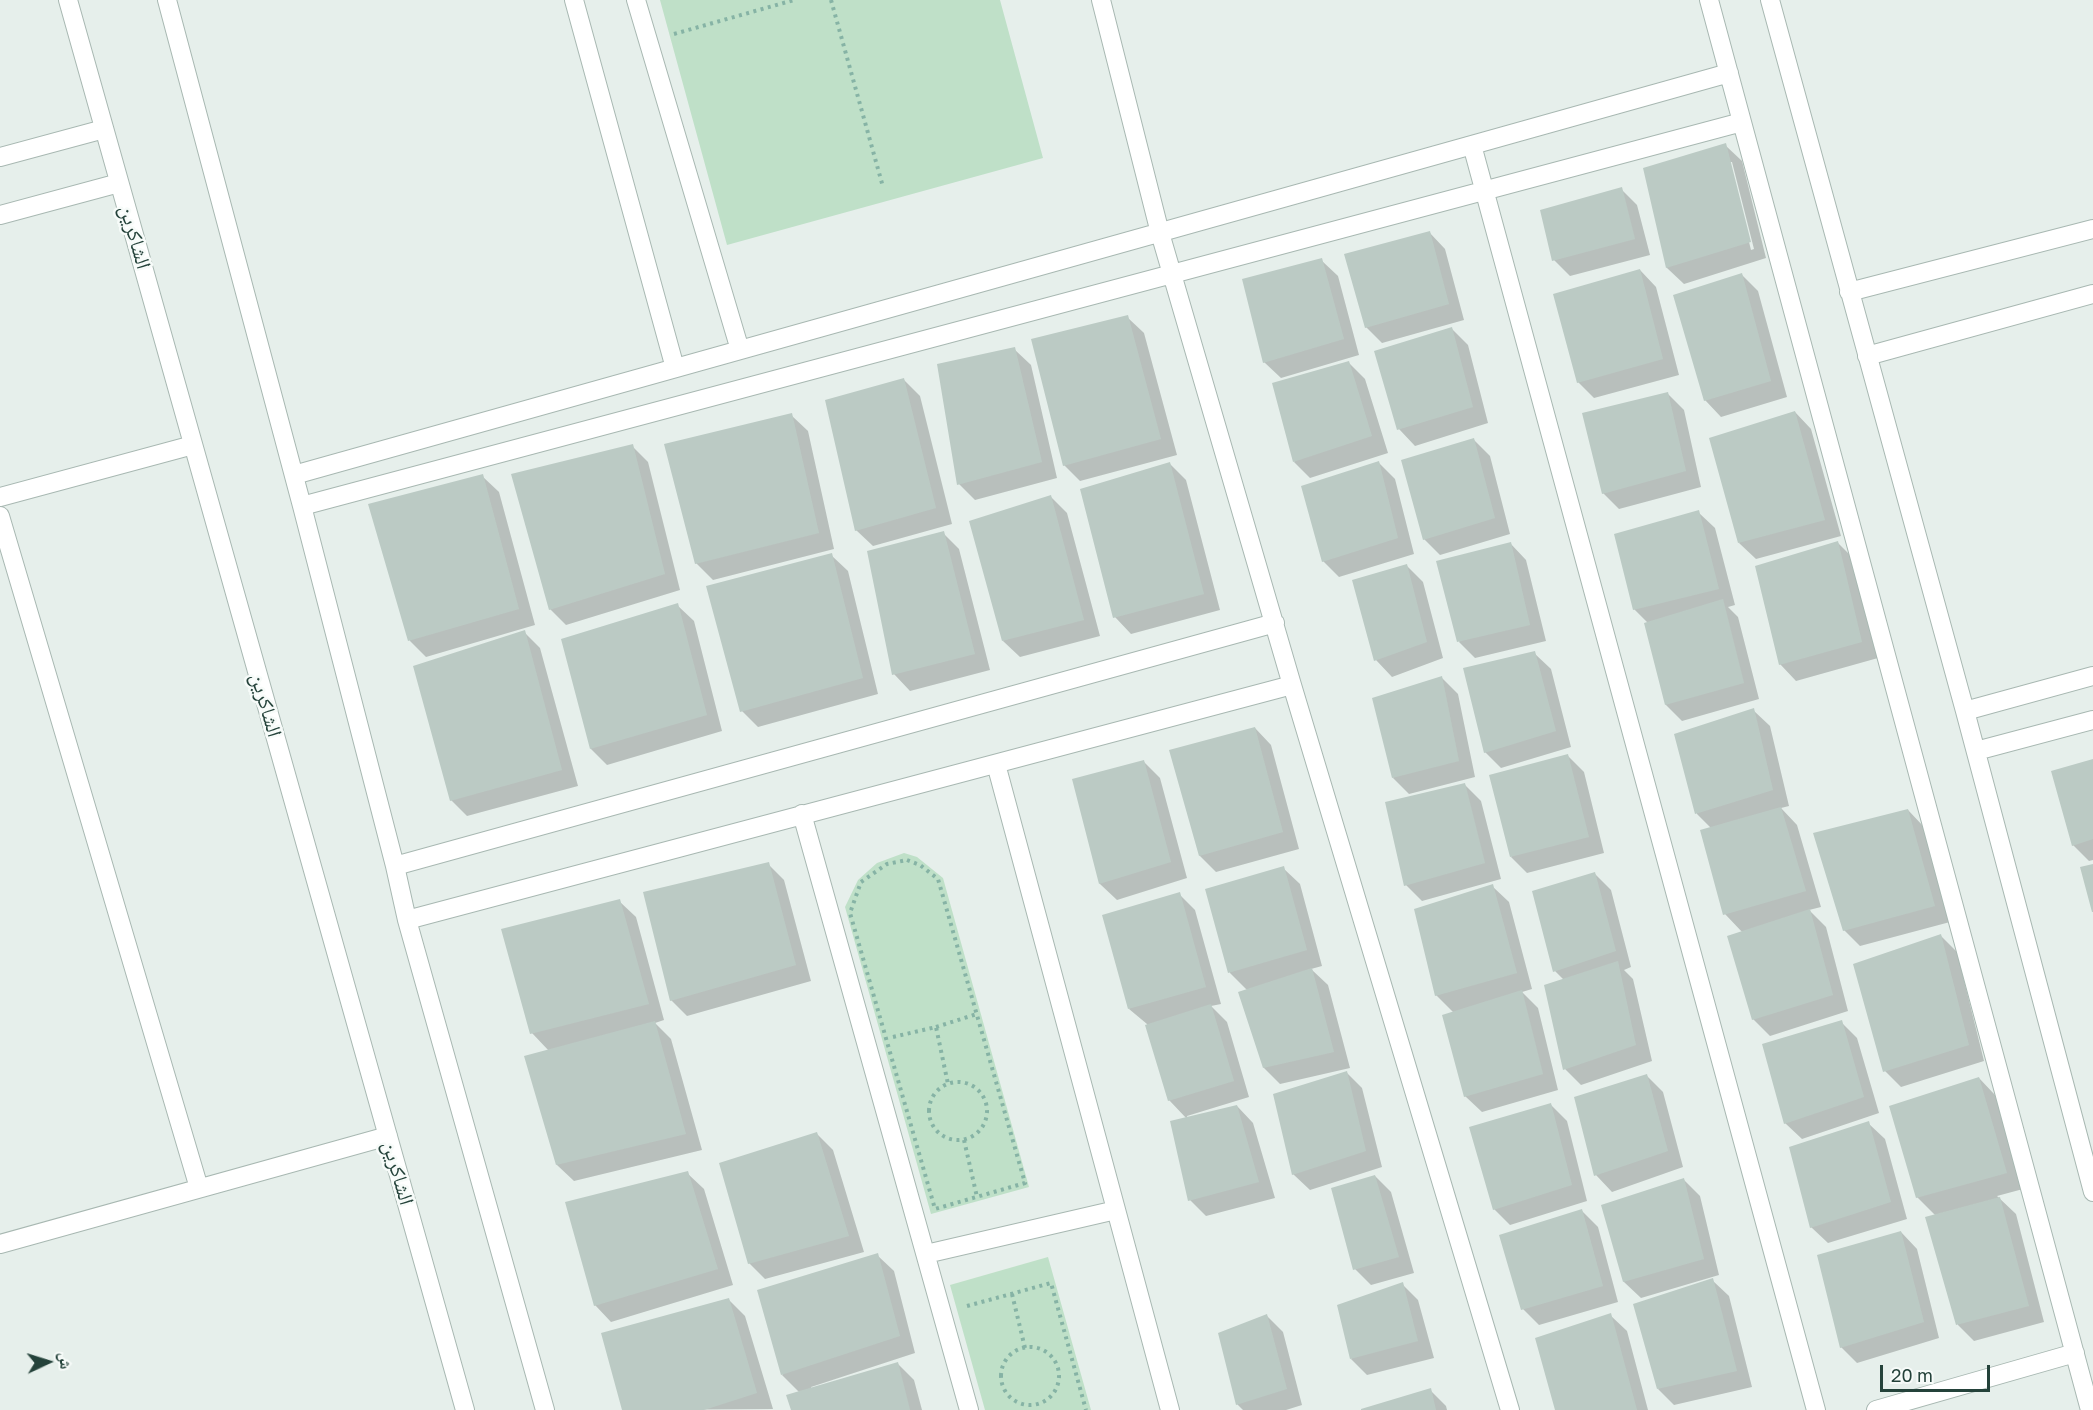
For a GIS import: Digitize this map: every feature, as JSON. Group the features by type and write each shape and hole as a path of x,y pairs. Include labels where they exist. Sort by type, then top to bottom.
{"street":[{"name":"الشاكرين","path":"68,0 465,1410"},
{"path":"167,0 302,506 407,920 545,1410"},
{"path":"574,0 675,368"},
{"path":"636,0 740,350"},
{"path":"1101,0 1160,233 1292,685 1510,1410"},
{"path":"1709,0 2090,1410"},
{"path":"1770,0 1976,751 2093,1192"},
{"path":"294,476 1729,73"},
{"path":"302,506 1742,122"},
{"path":"0,157 104,129"},
{"path":"1472,145 1816,1410"},
{"path":"0,215 119,183"},
{"path":"1850,292 2093,229"},
{"path":"1867,356 2093,294"},
{"path":"0,497 193,445"},
{"path":"0,516 200,1188"},
{"path":"395,866 1275,623"},
{"path":"1965,711 2093,676"},
{"path":"407,920 1292,685"},
{"path":"1976,751 2093,720"},
{"path":"996,764 1170,1410"},
{"path":"802,814 969,1410"},
{"path":"0,1244 388,1136"},
{"path":"926,1254 1116,1210"},
{"path":"1876,1410 2075,1353"}],"path":[{"path":"685,30 794,0"},
{"path":"831,0 883,187"},
{"path":"907,861 920,865 938,879 977,1014 1025,1183 935,1209 850,913 861,882 887,864 907,861"},
{"path":"886,1038 936,1027 977,1014"},
{"path":"936,1027 948,1084"},
{"path":"958,1082 975,1088 982,1095 987,1113 980,1130 964,1140 945,1138 932,1125 929,1115 929,1105 939,1088 958,1082"},
{"path":"964,1140 977,1197"},
{"path":"965,1307 1051,1283 1086,1410"},
{"path":"1012,1294 1025,1348"},
{"path":"1025,1348 1044,1351 1052,1357 1057,1366 1058,1385 1053,1394 1037,1404 1026,1405 1017,1402 1005,1390 1002,1381 1004,1364 1009,1356 1025,1348"},
{"path":"1037,1404 1038,1410"}],"green space":[{"path":"660,0 1000,0 1043,158 727,245"},
{"path":"904,853 917,857 943,878 1029,1187 931,1214 845,907 858,880 877,863"},
{"path":"1048,1257 1091,1410 985,1410 950,1285"}],"building":[{"path":"1726,143 1751,242 1666,268 1643,168"},
{"path":"1622,187 1635,239 1552,261 1540,210"},
{"path":"1430,231 1449,304 1365,328 1344,254"},
{"path":"1322,258 1344,339 1263,363 1242,279"},
{"path":"1640,269 1663,359 1577,383 1553,294"},
{"path":"1742,273 1771,381 1704,401 1673,295"},
{"path":"1128,315 1161,439 1063,466 1031,339"},
{"path":"1452,327 1473,407 1397,430 1374,351"},
{"path":"1015,347 1042,462 957,485 937,364"},
{"path":"1349,361 1372,436 1293,462 1272,383"},
{"path":"904,378 936,508 855,531 825,400"},
{"path":"1668,392 1686,471 1602,494 1582,413"},
{"path":"1795,411 1825,520 1738,543 1709,438"},
{"path":"792,413 819,533 695,564 664,444"},
{"path":"1474,438 1495,518 1423,540 1401,460"},
{"path":"633,444 665,574 549,610 511,474"},
{"path":"1379,461 1398,538 1322,562 1301,486"},
{"path":"1170,462 1204,594 1113,618 1080,489"},
{"path":"483,474 519,609 408,641 368,504"},
{"path":"1051,495 1084,620 1002,641 969,521"},
{"path":"1699,510 1719,589 1633,610 1614,534"},
{"path":"944,531 975,654 892,675 867,551"},
{"path":"1838,541 1862,642 1779,665 1755,566"},
{"path":"1511,542 1530,625 1457,642 1436,561"},
{"path":"832,553 863,678 740,712 706,586"},
{"path":"1407,564 1427,642 1374,661 1352,580"},
{"path":"1723,599 1744,683 1665,705 1644,623"},
{"path":"678,603 707,715 590,749 561,639"},
{"path":"525,630 562,770 450,801 413,666"},
{"path":"1535,651 1556,731 1484,753 1463,668"},
{"path":"1442,676 1459,761 1392,778 1372,698"},
{"path":"1754,708 1773,790 1695,814 1674,734"},
{"path":"1255,727 1283,832 1199,856 1169,750"},
{"path":"1568,754 1589,837 1510,857 1489,775"},
{"path":"2093,759 2093,839 2072,846 2051,771"},
{"path":"1144,760 1171,862 1099,884 1072,779"},
{"path":"1465,783 1485,863 1404,886 1385,802"},
{"path":"1781,807 1806,891 1723,915 1700,830"},
{"path":"1908,809 1935,906 1843,931 1813,833"},
{"path":"769,862 796,965 670,1001 643,892"},
{"path":"2093,864 2093,912 2092,912 2080,867"},
{"path":"1284,866 1307,950 1228,973 1205,889"},
{"path":"1595,872 1616,951 1553,972 1532,891"},
{"path":"1493,884 1517,973 1435,996 1414,909"},
{"path":"1180,892 1206,987 1128,1009 1102,915"},
{"path":"620,899 649,1004 530,1034 501,929"},
{"path":"1810,909 1833,995 1752,1020 1727,936"},
{"path":"1941,934 1969,1045 1883,1072 1853,964"},
{"path":"1618,961 1636,1045 1563,1070 1544,985"},
{"path":"1312,968 1334,1052 1263,1068 1238,992"},
{"path":"1522,990 1543,1074 1464,1097 1442,1015"},
{"path":"1211,1004 1234,1081 1168,1101 1145,1025"},
{"path":"1842,1020 1864,1097 1784,1124 1762,1044"},
{"path":"655,1021 686,1134 556,1165 524,1056"},
{"path":"1347,1071 1366,1151 1292,1175 1273,1094"},
{"path":"1647,1074 1668,1151 1594,1176 1574,1097"},
{"path":"1979,1077 2007,1173 1916,1198 1889,1106"},
{"path":"1551,1103 1572,1185 1493,1210 1469,1127"},
{"path":"1237,1105 1259,1182 1188,1201 1170,1121"},
{"path":"1869,1121 1891,1202 1810,1228 1789,1147"},
{"path":"817,1132 849,1236 748,1264 719,1163"},
{"path":"688,1171 718,1269 594,1306 565,1202"},
{"path":"1375,1175 1399,1257 1353,1270 1331,1188"},
{"path":"1684,1178 1704,1259 1623,1282 1601,1205"},
{"path":"2000,1197 2029,1306 1956,1325 1925,1217"},
{"path":"1582,1209 1603,1286 1521,1310 1499,1235"},
{"path":"1901,1231 1924,1322 1840,1348 1817,1255"},
{"path":"878,1253 900,1336 781,1375 757,1290"},
{"path":"1713,1278 1737,1371 1657,1389 1633,1304"},
{"path":"1403,1282 1418,1341 1350,1359 1337,1305"},
{"path":"729,1298 757,1393 704,1410 622,1410 601,1333"},
{"path":"1611,1313 1637,1410 1555,1410 1535,1338"},
{"path":"1267,1314 1287,1389 1236,1405 1218,1333"},
{"path":"898,1362 910,1410 791,1410 786,1395"},
{"path":"1431,1388 1436,1410 1361,1410 1361,1409"}]}
